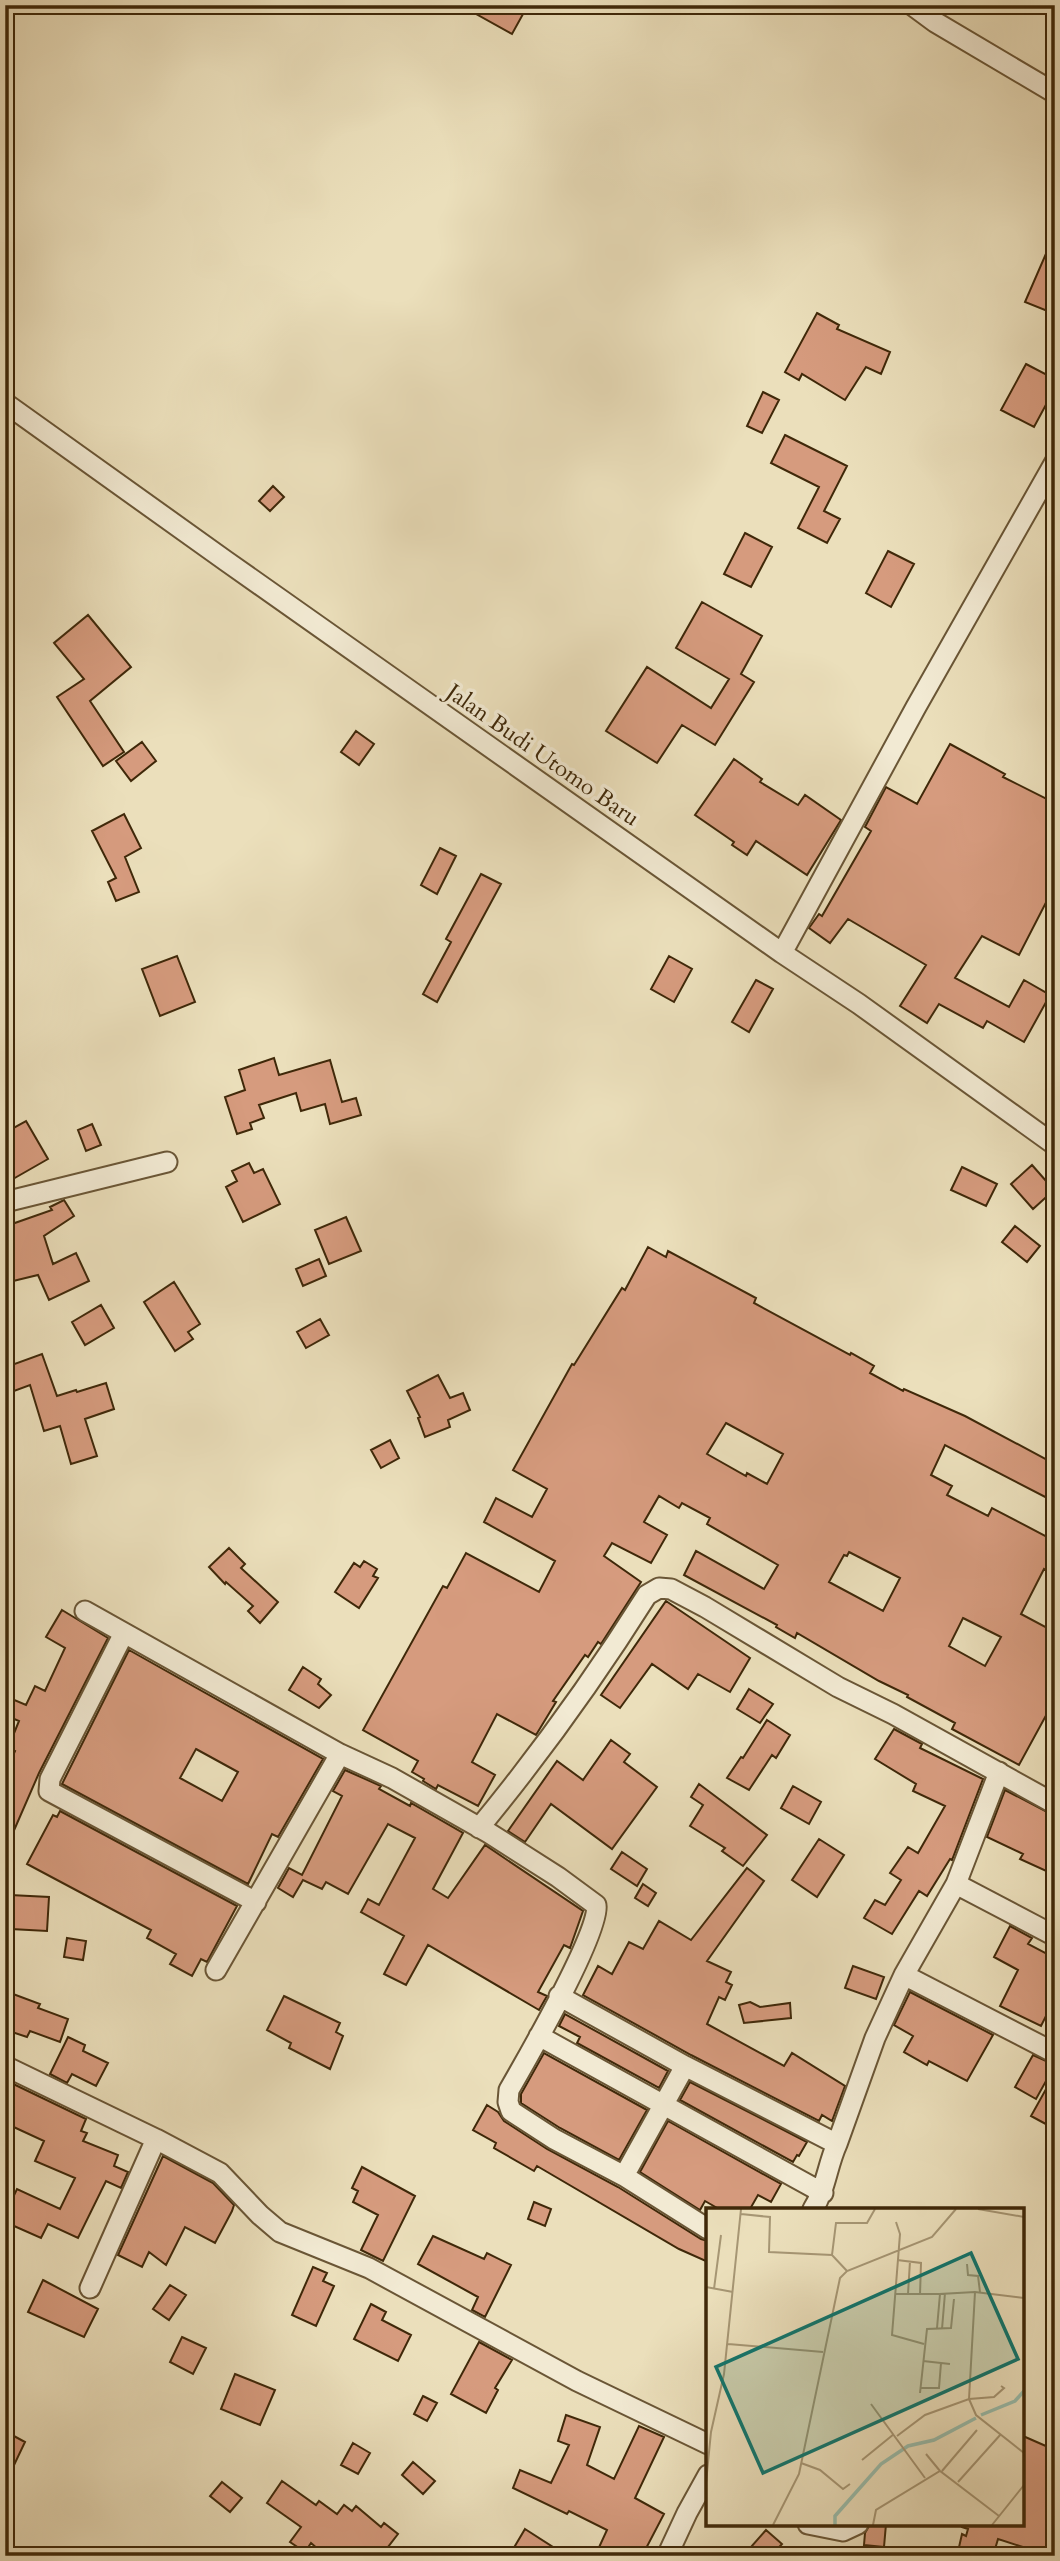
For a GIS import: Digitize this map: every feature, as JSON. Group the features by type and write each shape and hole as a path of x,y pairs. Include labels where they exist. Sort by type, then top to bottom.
{"street":[{"path":"912,5 956,35 1055,93"},
{"name":"Jalan Budi Utomo Baru","path":"5,403 1055,1145"},
{"path":"782,953 916,707 1055,462"},
{"path":"5,1202 167,1162"},
{"path":"479,1828 572,1707 648,1595 659,1588 671,1589 705,1607 838,1688 893,1714 1055,1804"},
{"path":"85,1611 340,1754 392,1778 479,1828 558,1877 596,1905 597,1919 584,1949 509,2090 510,2111 554,2139 624,2176 706,2229"},
{"path":"124,1633 50,1779 49,1791 256,1902"},
{"path":"216,1970 340,1754"},
{"path":"539,2036 664,2105 818,2201 830,2159 875,2038 904,1975 956,1884 999,1772"},
{"path":"956,1884 1055,1936"},
{"path":"904,1975 1055,2053"},
{"path":"559,1996 685,2066 837,2144"},
{"path":"5,2066 156,2139 220,2174 260,2216 281,2232 369,2268 577,2381 706,2443"},
{"path":"624,2176 685,2066"},
{"path":"90,2288 156,2139"},
{"path":"667,2556 687,2513 706,2483"},
{"path":"818,2526 843,2531 856,2526"}],"building":[{"path":"460,5 528,5 512,34"},
{"path":"1055,233 1055,314 1025,302"},
{"path":"817,313 839,325 837,329 890,352 881,374 866,367 845,400 802,374 799,380 785,372"},
{"path":"1026,364 1055,379 1055,388 1034,427 1001,410"},
{"path":"763,392 779,400 762,433 747,426"},
{"path":"785,435 847,466 824,511 840,519 827,543 798,528 819,487 771,463"},
{"path":"273,486 284,497 270,511 259,501"},
{"path":"745,533 772,547 751,587 724,574"},
{"path":"888,551 914,564 891,607 866,593"},
{"path":"702,602 762,636 741,674 754,682 715,745 682,725 657,763 606,731 647,667 711,708 729,679 676,648"},
{"path":"88,615 131,667 90,701 124,752 103,766 57,697 84,679 54,643"},
{"path":"356,731 374,744 359,765 341,752"},
{"path":"142,742 156,761 131,781 116,761"},
{"path":"950,744 1005,774 1003,777 1055,803 1055,885 1019,955 982,936 955,978 1009,1007 1024,980 1050,995 1024,1042 987,1021 983,1028 939,1004 927,1023 900,1006 926,965 848,919 830,943 809,928 819,914 822,916 871,831 865,827 886,787 917,804"},
{"path":"734,759 762,779 760,782 798,805 805,795 841,820 807,875 756,841 747,855 732,845 734,842 695,815"},
{"path":"124,814 141,848 125,857 139,892 116,901 108,882 116,878 92,831"},
{"path":"440,848 456,856 437,894 421,885"},
{"path":"481,874 501,884 437,1002 423,994 451,942 446,939"},
{"path":"177,956 195,1002 160,1016 142,969"},
{"path":"669,956 692,969 674,1002 651,989"},
{"path":"756,980 773,989 749,1032 732,1022"},
{"path":"274,1058 279,1075 330,1060 342,1102 356,1098 361,1115 330,1124 325,1104 301,1111 296,1093 259,1105 264,1118 250,1123 252,1129 237,1134 225,1097 245,1090 239,1070"},
{"path":"26,1121 48,1159 13,1179 5,1165 5,1143 11,1140 6,1132"},
{"path":"92,1124 101,1145 86,1151 78,1130"},
{"path":"249,1163 254,1173 263,1169 280,1204 243,1222 226,1187 237,1181 232,1171"},
{"path":"1032,1165 1054,1190 1033,1209 1011,1184"},
{"path":"962,1167 997,1184 986,1206 951,1190"},
{"path":"64,1200 74,1216 44,1236 53,1264 76,1253 89,1281 49,1300 38,1275 5,1283 5,1231 13,1229 12,1224 52,1210 50,1207"},
{"path":"346,1217 361,1251 329,1264 315,1230"},
{"path":"1015,1226 1040,1246 1027,1262 1002,1242"},
{"path":"648,1247 666,1257 668,1251 756,1298 754,1303 874,1366 870,1373 903,1391 904,1389 965,1416 1055,1464 1055,1502 945,1445 931,1475 952,1486 947,1495 988,1516 992,1508 1055,1541 1055,1576 1044,1569 1021,1614 1055,1632 1055,1699 1019,1765 952,1729 955,1723 907,1697 908,1695 797,1633 795,1638 776,1627 777,1625 684,1575 696,1551 764,1589 778,1565 707,1524 710,1518 682,1503 679,1508 659,1496 644,1522 667,1535 651,1563 612,1543 604,1556 641,1582 601,1644 598,1642 588,1657 585,1655 553,1701 556,1702 536,1735 497,1714 472,1762 495,1775 478,1806 438,1785 436,1789 423,1781 424,1779 412,1772 418,1761 363,1730 443,1586 447,1588 466,1553 539,1592 555,1561 484,1522 496,1498 532,1517 547,1489 513,1470 572,1364 574,1365 622,1288 625,1290","holes":["726,1423 783,1454 767,1484 747,1473 746,1476 707,1454","849,1552 900,1578 883,1611 829,1582 844,1555 847,1556","963,1618 1001,1637 985,1666 949,1646"]},
{"path":"319,1259 326,1276 303,1286 296,1269"},
{"path":"174,1282 200,1324 188,1332 193,1339 175,1351 144,1302"},
{"path":"101,1305 114,1328 85,1345 72,1322"},
{"path":"320,1319 329,1335 306,1348 297,1332"},
{"path":"42,1354 57,1396 106,1383 114,1409 85,1419 97,1456 71,1464 60,1426 44,1431 30,1385 14,1391 6,1367"},
{"path":"438,1375 450,1398 463,1393 470,1410 448,1420 450,1427 425,1437 418,1418 420,1417 407,1391"},
{"path":"390,1440 399,1458 381,1468 371,1450"},
{"path":"229,1548 245,1564 241,1568 278,1602 260,1623 248,1611 253,1606 226,1582 225,1584 209,1567"},
{"path":"364,1561 377,1569 373,1576 378,1578 359,1608 335,1592 354,1563 360,1567"},
{"path":"666,1601 750,1658 730,1692 698,1674 688,1689 652,1664 620,1708 601,1695"},
{"path":"62,1610 108,1638 39,1773 5,1851 5,1774 15,1751 8,1748 19,1721 5,1715 5,1696 26,1705 35,1686 45,1691 65,1648 46,1637"},
{"path":"129,1650 323,1759 278,1837 272,1834 248,1884 62,1784","holes":["196,1749 238,1772 222,1801 180,1778"]},
{"path":"303,1667 321,1679 318,1684 331,1695 319,1708 289,1690"},
{"path":"749,1689 773,1704 760,1723 737,1709"},
{"path":"767,1720 790,1735 776,1758 772,1755 749,1790 727,1778"},
{"path":"894,1729 922,1744 920,1748 983,1779 952,1860 950,1859 927,1896 919,1891 892,1934 864,1918 875,1900 885,1905 901,1880 890,1873 908,1847 918,1853 945,1806 913,1791 916,1784 875,1759"},
{"path":"611,1740 630,1754 624,1762 657,1787 612,1849 551,1804 525,1842 508,1831 557,1761 583,1780"},
{"path":"345,1770 381,1786 379,1789 410,1806 411,1803 463,1833 433,1889 448,1898 485,1845 583,1911 570,1948 564,1945 538,1992 547,1996 539,2010 428,1945 406,1985 384,1974 404,1936 361,1912 368,1899 379,1905 415,1838 388,1824 348,1894 326,1882 322,1889 303,1880 293,1897 278,1888 289,1868 302,1875 342,1796 333,1791"},
{"path":"699,1784 767,1835 743,1866 722,1851 725,1848 690,1826 703,1805 691,1797"},
{"path":"793,1786 821,1802 809,1824 781,1808"},
{"path":"1005,1790 1055,1816 1055,1875 1020,1859 1023,1854 987,1837"},
{"path":"60,1811 237,1906 207,1962 201,1959 192,1976 170,1964 176,1954 147,1938 151,1930 27,1864 53,1815 57,1817"},
{"path":"819,1839 844,1855 817,1897 792,1880"},
{"path":"622,1852 647,1869 637,1886 611,1869"},
{"path":"747,1868 764,1881 707,1961 731,1972 726,1982 732,1985 725,2000 719,1997 707,2024 784,2066 792,2053 845,2086 832,2121 822,2115 819,2121 583,1995 598,1966 612,1974 629,1942 643,1949 659,1921 691,1940"},
{"path":"643,1884 656,1893 648,1906 635,1898"},
{"path":"10,1895 49,1897 47,1931 11,1929 11,1922 5,1921 6,1903"},
{"path":"1010,1926 1032,1938 1028,1944 1055,1958 1055,2013 1049,2010 1041,2026 1000,2006 1018,1970 994,1957"},
{"path":"67,1938 86,1941 83,1960 64,1957"},
{"path":"853,1966 884,1977 876,1999 845,1988"},
{"path":"5,1991 40,2004 38,2008 68,2019 60,2042 30,2031 27,2037 6,2030 10,2021 5,2020"},
{"path":"910,1992 993,2035 967,2081 929,2061 927,2065 904,2052 913,2036 894,2025"},
{"path":"284,1996 340,2023 336,2032 343,2036 330,2069 289,2048 291,2043 267,2030"},
{"path":"750,2002 760,2007 790,2003 791,2018 744,2023 739,2005"},
{"path":"565,2014 668,2071 659,2088 577,2043 580,2037 559,2026"},
{"path":"68,2037 85,2045 83,2051 108,2063 96,2086 72,2074 67,2083 50,2074"},
{"path":"544,2053 647,2110 619,2160 521,2103 521,2094"},
{"path":"1033,2055 1055,2065 1036,2099 1015,2087"},
{"path":"1055,2073 1055,2129 1031,2116"},
{"path":"5,2080 86,2119 81,2131 87,2133 83,2141 118,2155 114,2166 128,2172 121,2188 106,2181 78,2238 48,2224 41,2238 5,2222 5,2214 17,2189 60,2209 75,2178 35,2161 44,2141 5,2123"},
{"path":"690,2082 807,2142 799,2156 797,2155 793,2162 680,2100"},
{"path":"487,2105 498,2112 504,2121 547,2149 618,2187 706,2240 706,2261 679,2249 537,2166 534,2171 494,2148 496,2143 473,2130"},
{"path":"668,2121 781,2184 771,2202 758,2195 751,2208 717,2208 705,2201 700,2210 640,2172"},
{"path":"163,2156 213,2183 234,2205 215,2243 185,2227 166,2265 149,2252 142,2267 118,2255"},
{"path":"362,2167 415,2196 383,2261 361,2250 378,2215 353,2202 358,2191 352,2188"},
{"path":"534,2202 551,2209 545,2226 528,2219"},
{"path":"433,2236 484,2259 487,2253 511,2265 485,2317 472,2310 478,2297 418,2264"},
{"path":"313,2267 327,2273 323,2281 334,2286 316,2326 292,2315"},
{"path":"43,2280 98,2309 84,2337 28,2312"},
{"path":"170,2285 186,2295 169,2320 153,2309"},
{"path":"371,2304 386,2312 382,2320 411,2335 398,2361 354,2339"},
{"path":"182,2337 206,2348 193,2374 170,2362"},
{"path":"479,2342 512,2360 495,2388 498,2390 486,2413 451,2394"},
{"path":"235,2374 275,2390 260,2425 221,2409"},
{"path":"423,2396 437,2403 427,2421 414,2414"},
{"path":"566,2415 600,2427 587,2465 614,2479 639,2426 664,2437 635,2498 664,2514 642,2556 595,2556 607,2530 513,2488 520,2470 551,2483 569,2445 558,2441"},
{"path":"12,2435 25,2442 5,2484 5,2448"},
{"path":"1025,2437 1055,2450 1055,2556 1026,2556 1026,2548 998,2539 993,2556 957,2556 962,2534 966,2536 968,2529 962,2527 1025,2526"},
{"path":"353,2443 370,2453 358,2474 341,2465"},
{"path":"413,2462 435,2481 423,2494 402,2475"},
{"path":"282,2481 316,2505 319,2501 337,2514 344,2505 352,2511 356,2506 381,2527 384,2523 398,2534 381,2556 326,2556 311,2543 305,2552 290,2542 301,2527 267,2503"},
{"path":"222,2482 242,2498 230,2512 210,2496"},
{"path":"869,2526 886,2526 884,2547 864,2545"},
{"path":"525,2529 567,2556 509,2556"},
{"path":"766,2530 782,2544 771,2556 743,2556"}]}
